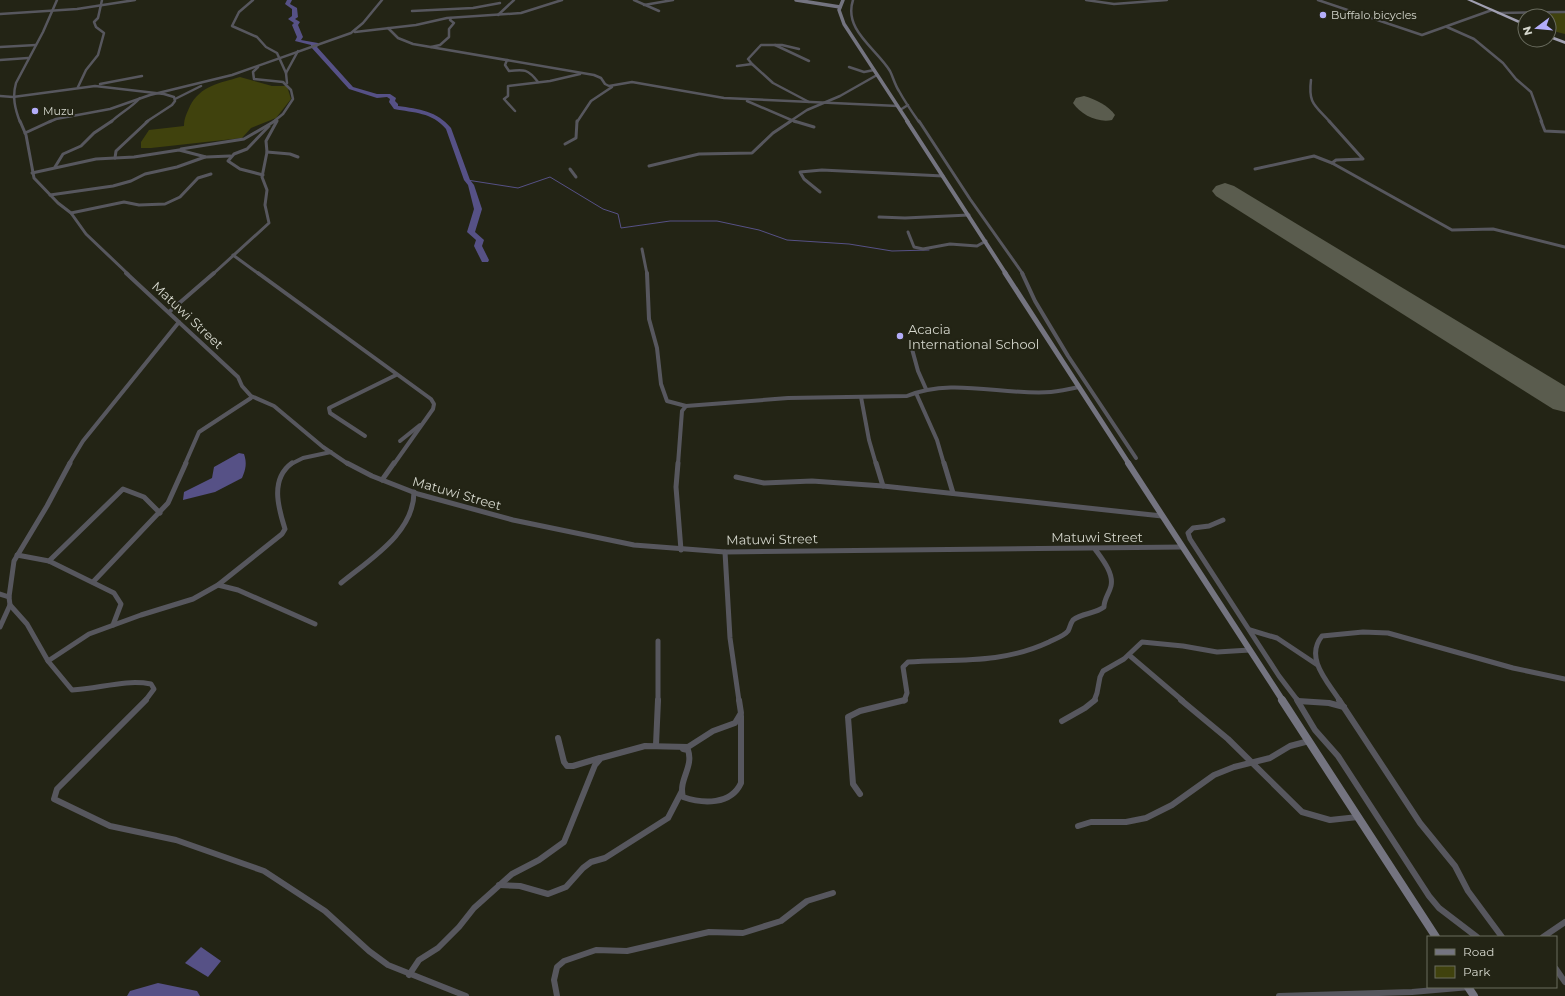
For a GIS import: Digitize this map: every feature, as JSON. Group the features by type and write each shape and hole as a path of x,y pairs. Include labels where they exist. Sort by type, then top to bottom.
{"highway":[{"path":"1469,0 1517,22"}],"main road":[{"path":"796,0 840,7"},
{"path":"843,0 840,7 840,13 844,24 986,241 1162,516 1359,816 1435,936"}],"street":[{"name":"Matuwi Street","path":"57,0 16,83 13,97 15,110 25,133 32,172 37,182 58,203 71,213 86,234 238,377 242,387 251,398 268,403 280,410 331,452 382,480 466,509 552,529 617,541 681,550 725,552 1183,547"},
{"path":"78,87 86,70 98,55 103,41 104,33 96,27 94,22 98,18 102,0"},
{"path":"0,14 100,6 135,0"},
{"path":"32,172 98,159 150,155 244,139 277,120 283,114 293,98 287,83 286,73 282,63 278,58 277,53 266,47 257,37 232,26 239,12 253,0"},
{"path":"351,33 363,23 382,0"},
{"path":"498,15 514,0"},
{"path":"25,133 51,121 110,109 140,98 207,82 259,66 351,33 416,25 451,18 498,15 533,10 562,0"},
{"path":"634,0 659,11"},
{"path":"644,5 673,0"},
{"path":"853,0 851,6 853,23 869,47 889,70 892,79 908,105 970,199 1023,274 1035,301 1068,356 1136,458"},
{"path":"1086,0 1114,4 1167,0"},
{"path":"1318,0 1346,8 1422,35 1492,10"},
{"path":"412,11 498,5 500,3"},
{"path":"1498,13 1565,12"},
{"path":"0,17 13,14"},
{"path":"427,47 440,45 448,38 449,29 454,23 450,20 451,18"},
{"path":"1447,27 1474,39 1503,63 1516,79 1531,92 1545,131 1565,132"},
{"path":"388,28 393,34 402,40 427,47 600,77 607,85 615,86"},
{"path":"0,47 36,44"},
{"path":"773,44 809,62"},
{"path":"800,49 773,44 761,45 748,59 773,83 813,104"},
{"path":"286,73 293,63 298,51"},
{"path":"0,60 28,58"},
{"path":"507,60 505,65 509,71 523,69 532,74 538,82"},
{"path":"737,66 752,64"},
{"path":"259,66 253,72 254,79 287,83"},
{"path":"849,67 864,72 876,72"},
{"path":"649,166 702,154 750,153 773,133 807,110 840,96 876,72"},
{"path":"514,111 504,99 508,96 507,87 584,74"},
{"path":"89,86 142,76"},
{"path":"1311,80 1309,95 1312,102 1363,159 1336,160 1332,163"},
{"path":"98,159 116,152 142,125 169,108 175,99 207,82"},
{"path":"565,144 576,138 577,122 595,97 601,92 615,86 632,82 720,97 747,100 899,108 908,105"},
{"path":"0,96 13,97 78,87 111,86 170,95 175,99"},
{"path":"52,169 58,164 63,154 80,146 94,133 108,126 120,113 131,108 140,98"},
{"path":"747,100 793,120 814,127"},
{"path":"169,312 233,255 250,242 269,222 265,205 267,190 262,179 267,152 266,141 277,120"},
{"path":"179,150 206,157 230,156 247,149 273,122"},
{"path":"115,158 116,152"},
{"path":"267,152 290,154 298,157"},
{"path":"230,156 228,161 232,165 245,171 263,175"},
{"path":"1255,169 1314,156 1332,163 1452,230 1464,231 1481,228 1493,229 1565,247"},
{"path":"50,195 113,186 131,181 145,174 183,166 206,157"},
{"path":"570,169 576,177"},
{"path":"820,192 804,179 800,172 822,170 943,176"},
{"path":"71,213 124,202 139,205 166,204 180,197 198,178 211,174"},
{"path":"879,217 905,218 969,216"},
{"path":"908,232 914,247 919,249 950,244 978,246 986,241"},
{"path":"642,249 647,266 646,288 649,317 657,342 664,393 667,401 686,406 788,398 907,396 926,390 977,388 1051,392 1080,387"},
{"path":"233,255 431,400 434,404 433,409 426,420 382,480"},
{"path":"0,627 10,605 9,597 14,561 38,521 63,474 83,441 179,322"},
{"path":"912,349 918,371 926,390"},
{"path":"366,436 330,413 329,408 332,405 396,375"},
{"path":"916,393 937,440 953,493"},
{"path":"861,397 869,440 883,486"},
{"path":"93,582 160,513 168,502 178,483 199,432 251,398"},
{"path":"681,550 676,486 682,411 686,406"},
{"path":"400,441 426,420"},
{"path":"48,660 54,658 79,640 113,625 185,603 218,585 282,534 284,529 277,505 278,481 289,465 304,458 331,452"},
{"path":"736,477 764,483 812,480 883,486 1162,516"},
{"path":"49,561 123,490 144,497 160,513"},
{"path":"341,583 392,540 407,523 414,506 414,492"},
{"path":"1223,520 1209,526 1192,528 1188,533 1190,539 1279,676 1298,701 1315,730 1338,756 1429,896 1438,908 1476,936"},
{"path":"860,794 853,784 848,716 853,713 887,707 905,700 907,693 903,667 908,662 951,662 979,660 1040,646 1058,638 1068,631 1069,624 1076,618 1100,612 1104,607 1104,598 1110,588 1111,581 1103,561 1095,549"},
{"path":"682,791 682,794 686,798 712,801 724,799 738,791 741,783 741,713 730,638 725,552"},
{"path":"17,555 49,561 114,593 121,599 120,607 113,625"},
{"path":"218,585 238,590 315,624"},
{"path":"0,594 9,597"},
{"path":"10,605 27,624 48,660 72,690 102,688 134,681 151,684 154,689 151,694 114,730 57,790 54,799 110,826 176,840 264,871 325,911 369,951 388,965 462,996"},
{"path":"1250,630 1262,632 1278,638 1316,664 1420,823 1455,866 1468,891 1501,936"},
{"path":"1316,664 1315,659 1318,641 1322,636 1381,632 1403,636 1513,668 1565,679"},
{"path":"656,745 659,687 658,641"},
{"path":"1062,721 1093,701 1097,695 1097,684 1101,674 1108,667 1121,662 1129,655 1137,644 1142,642 1183,646 1217,652 1250,650"},
{"path":"1129,655 1228,739 1302,812 1314,817 1331,821 1359,816"},
{"path":"1298,701 1329,703 1344,707"},
{"path":"682,748 693,745 717,729 735,723 741,713"},
{"path":"499,886 520,886 548,894 566,887 583,868 591,862 610,855 668,818 682,791 690,758 688,750 656,745 567,766 564,762 558,738"},
{"path":"1078,826 1091,822 1126,822 1146,818 1172,805 1214,775 1270,758 1290,746 1309,741"},
{"path":"409,975 419,960 438,948 459,927 474,908 516,870 539,860 564,842 595,765 601,758"},
{"path":"557,996 554,980 557,967 564,961 596,950 628,951 709,932 743,933 764,925 781,921 807,901 833,893"},
{"path":"1544,936 1565,922"},
{"path":"1557,970 1565,982"},
{"path":"1279,996 1470,990"}],"green space":[{"path":"1557,13 1565,13 1565,34 1557,32"},
{"path":"240,77 272,86 287,86 291,99 276,118 251,128 242,138 141,148 141,142 149,130 184,126 185,118 190,106 199,94 211,86"}],"shaded area":[{"path":"239,453 244,454 246,460 242,478 215,492 183,500 184,492 212,478 214,467"},
{"path":"201,947 221,961 208,977 185,963"}],"waterway":[{"path":"290,0 287,4 294,8 295,17 291,19 297,22 295,25 300,37 298,41 316,44"},
{"path":"316,45 313,46 351,88 377,96 388,95 393,98 392,102 395,104 394,106 396,108 426,112 438,118 449,129 467,180 471,185 478,209 471,232 480,240 478,246 485,260"},
{"path":"467,180 518,188 550,177 603,209 618,214 621,228 670,221 717,221 759,230 787,240 849,244 892,251 929,250"},
{"path":"135,996 158,990 192,996"}],"runway":[{"path":"1084,103 1104,115"},
{"path":"1225,191 1565,401"}],"place":[{"name":"Buffalo bicycles","path":"1323,15"},
{"name":"Muzu","path":"35,111"},
{"name":"Acacia International School","path":"900,336"}]}
